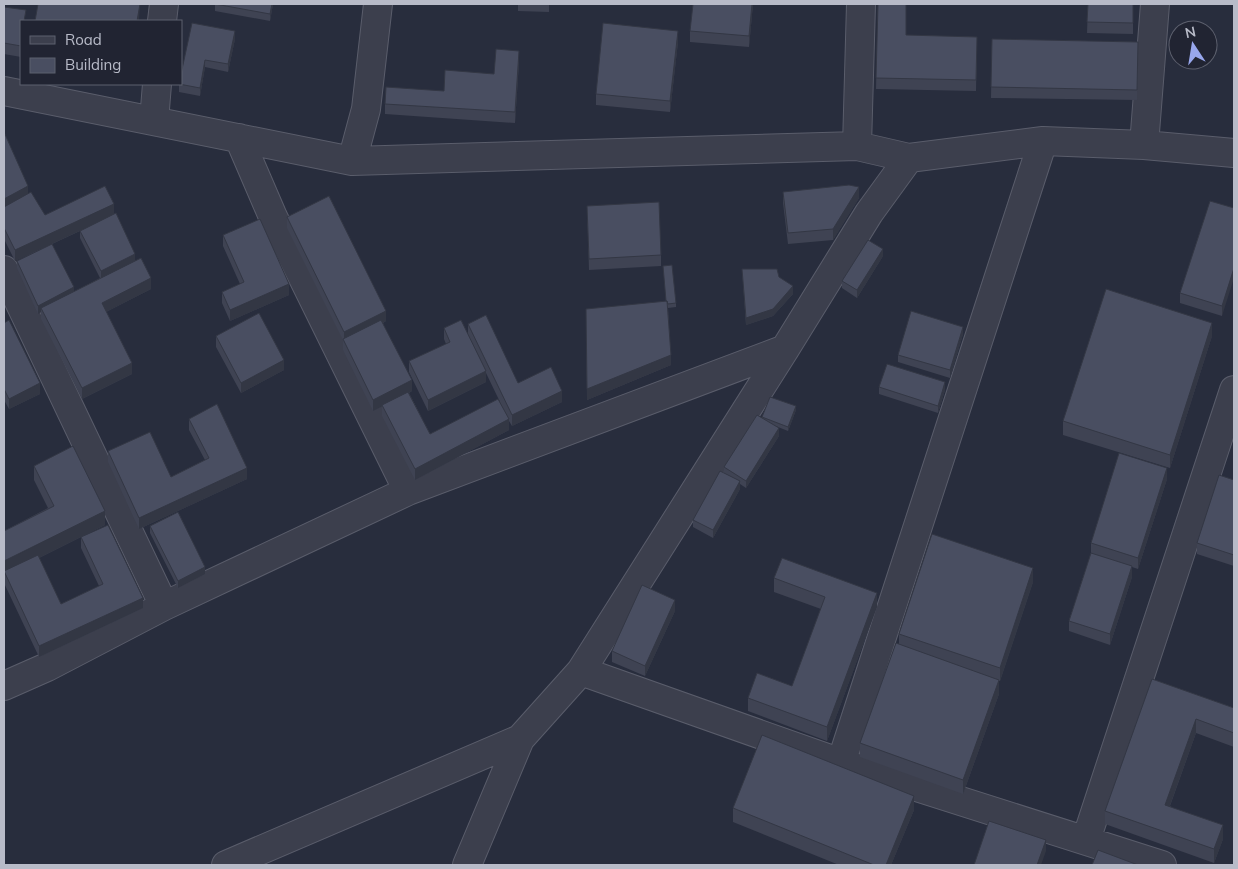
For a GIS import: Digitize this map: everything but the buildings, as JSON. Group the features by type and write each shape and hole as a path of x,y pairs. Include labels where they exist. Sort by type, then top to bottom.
{"street":[{"path":"162,20 164,4"},
{"path":"352,160 366,109 378,4"},
{"path":"856,146 862,4"},
{"path":"1144,145 1155,4"},
{"path":"154,121 157,85"},
{"path":"4,91 352,160 856,146 909,158 1043,141 1144,145 1234,153"},
{"path":"239,138 273,217 408,491"},
{"path":"841,763 1043,141"},
{"path":"467,865 520,739 581,671 869,213 909,158"},
{"path":"4,270 164,606"},
{"path":"4,686 47,667 164,606 408,491 785,349"},
{"path":"1086,840 1234,390"},
{"path":"581,671 841,763 1162,865"},
{"path":"226,865 520,739"}]}
